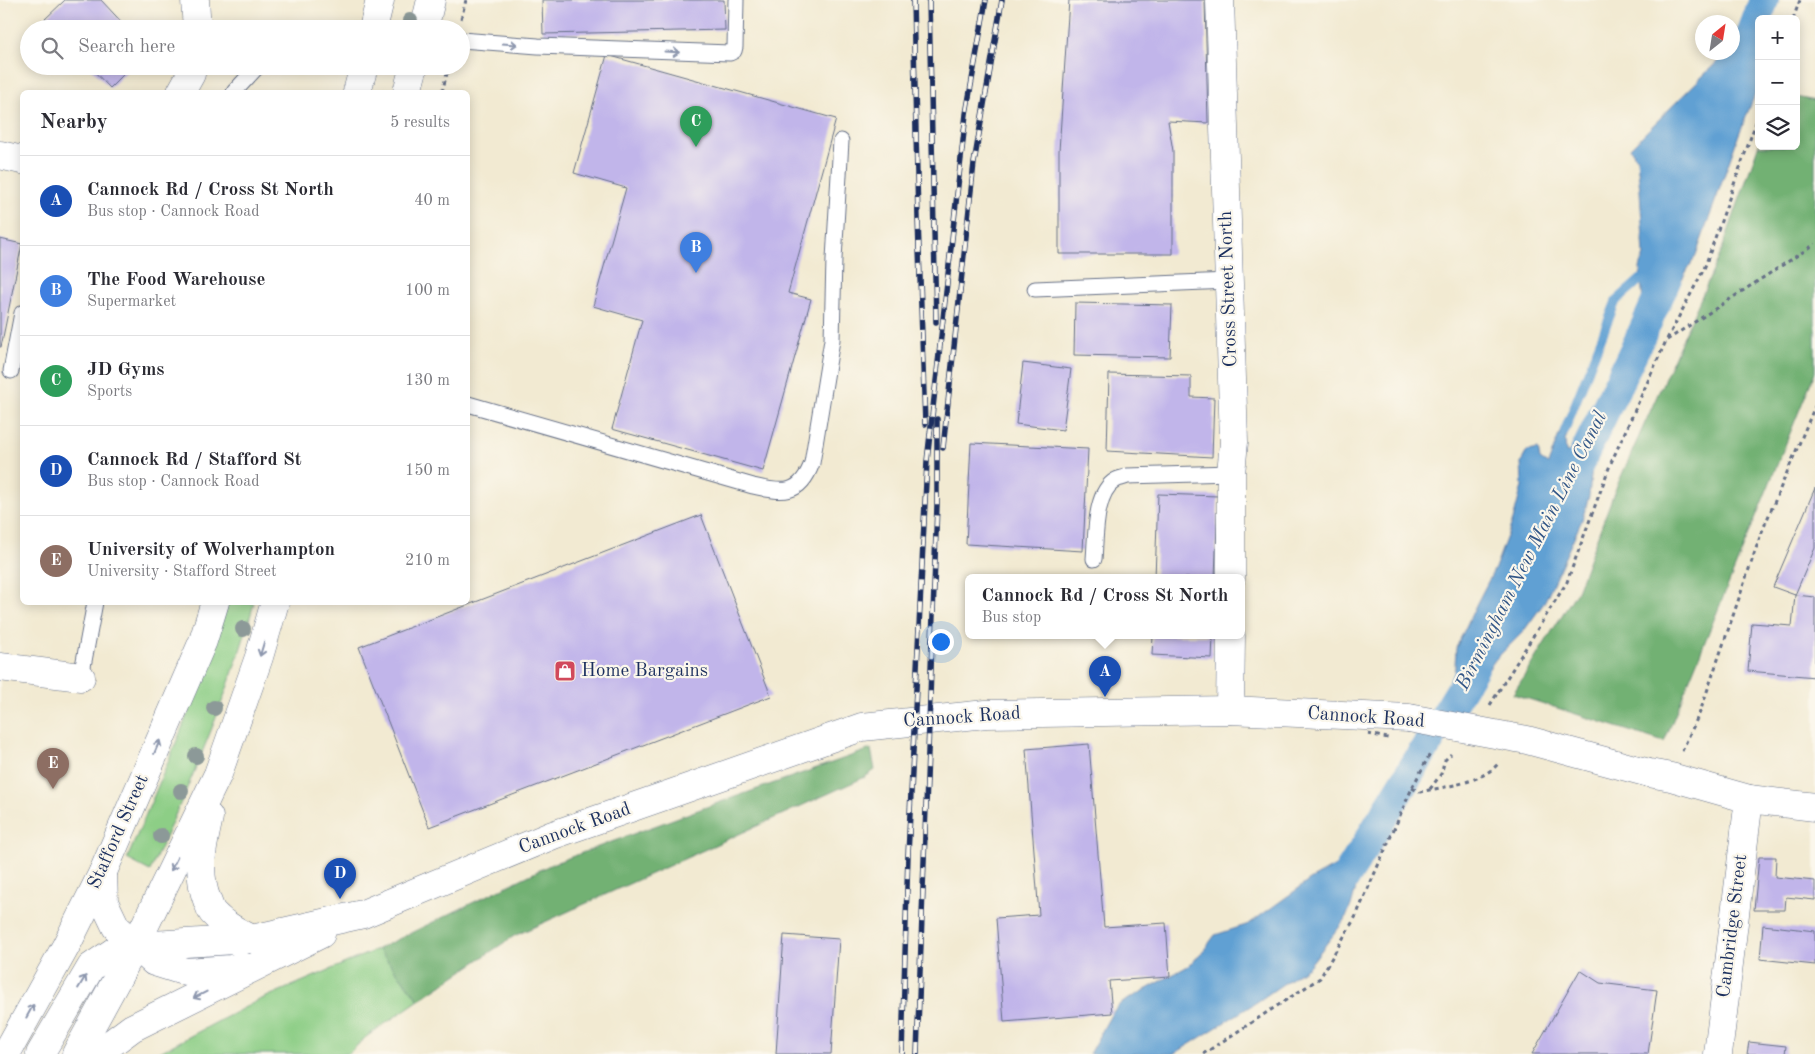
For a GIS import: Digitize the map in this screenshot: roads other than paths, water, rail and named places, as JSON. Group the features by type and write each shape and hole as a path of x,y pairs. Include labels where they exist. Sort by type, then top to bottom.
{"main road":[{"path":"195,0 196,20"},
{"path":"375,20 380,0"},
{"path":"426,20 431,0"},
{"name":"Cross Street North","path":"1220,0 1234,442 1231,574"},
{"path":"181,90 190,75"},
{"path":"358,90 362,75"},
{"path":"408,90 412,75"},
{"path":"0,155 20,160"},
{"name":"Stafford Street","path":"6,1054 66,946 103,872 203,640 214,605"},
{"path":"76,1054 135,946 218,774 260,657 274,605"},
{"path":"1230,710 1231,639"},
{"path":"0,667 81,677"},
{"name":"Cannock Road","path":"40,1054 91,967 119,948 252,939 363,914 553,835 862,727 986,714 1230,710 1409,718 1527,740 1749,799 1815,808"},
{"path":"218,774 201,852 200,872 203,890 212,912 229,927 252,939"},
{"name":"Cambridge Street","path":"1718,1054 1749,799"},
{"path":"103,872 104,902 116,927 154,962 186,972 231,970 275,957"},
{"path":"97,1054 132,1028 363,914"}],"lane":[{"path":"470,41 548,46 730,53 736,47 736,0"},
{"path":"236,90 250,75"},
{"path":"470,405 753,486 783,492 794,488 807,477 812,463 832,340 834,259 841,141"},
{"path":"1036,289 1229,281"},
{"path":"11,371 20,324"},
{"path":"1094,558 1098,508 1106,490 1115,481 1127,476 1232,473"},
{"path":"81,677 94,605"}],"water":[{"path":"1752,34 1755,38 1754,97 1696,255 1678,286 1650,316 1644,315 1640,268 1644,255 1640,191 1637,159 1630,148 1719,60 1740,60 1740,42"},
{"path":"1573,416 1565,441 1566,453 1588,447 1592,466 1589,496 1582,520 1544,603 1523,632 1495,660 1476,687 1453,703 1456,648 1495,568 1513,520 1522,486 1521,462 1527,451 1538,449 1540,459 1548,464 1562,427"},
{"path":"1355,863 1358,880 1345,920 1309,966 1257,1002 1174,1054 1089,1054 1112,1013 1120,1004 1188,966 1201,954 1215,935 1249,924 1310,880 1339,864"}],"waterway":[{"name":"Birmingham New Main Line Canal","path":"1737,72 1764,0"},
{"name":"Birmingham New Main Line Canal","path":"1570,483 1667,278"},
{"path":"1564,432 1616,301 1641,279 1651,279"},
{"name":"Birmingham New Main Line Canal","path":"1333,897 1474,668"}],"railway":[{"path":"913,0 925,424"},
{"path":"929,0 936,322"},
{"path":"902,1054 908,855 927,461 966,114 986,0"},
{"path":"943,448 974,163 1002,0"},
{"path":"917,1054 937,505 937,419"}],"place":[{"name":"JD Gyms","path":"696,147"},
{"name":"The Food Warehouse","path":"696,273"},
{"name":"Home Bargains","path":"565,671"},
{"name":"Cannock Rd / Cross St North","path":"1105,697"},
{"name":"University of Wolverhampton","path":"53,789"},
{"name":"Cannock Rd / Stafford St","path":"340,899"}]}
